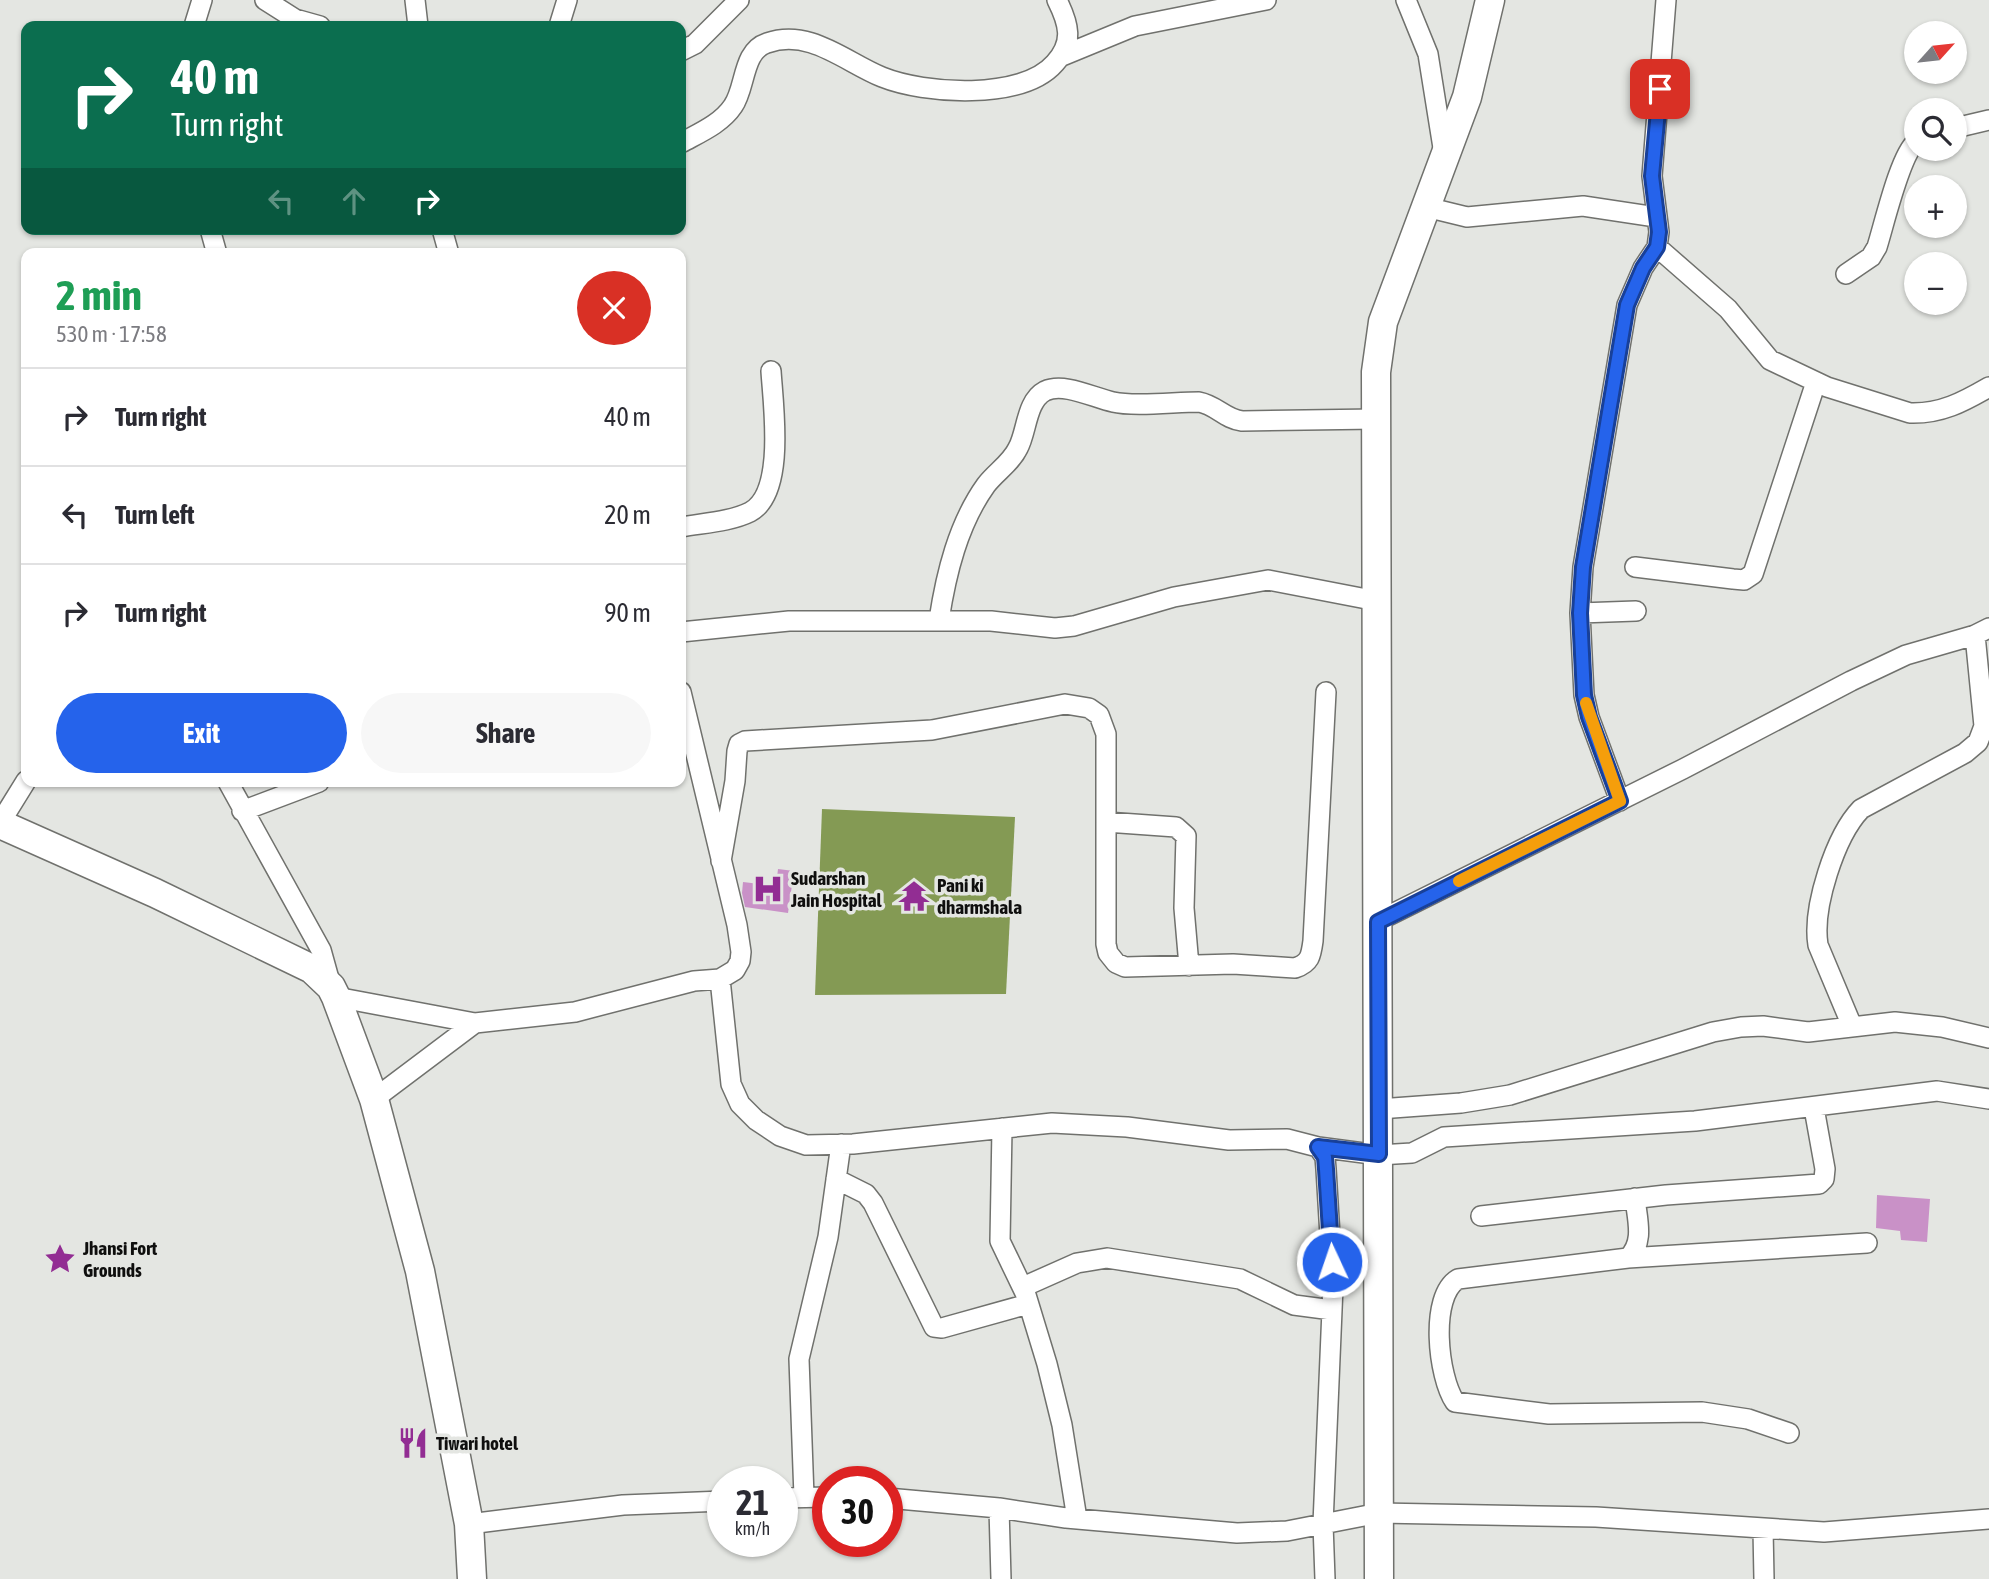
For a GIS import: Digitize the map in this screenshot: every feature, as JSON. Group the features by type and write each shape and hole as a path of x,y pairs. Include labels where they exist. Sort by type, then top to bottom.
{"main road":[{"path":"1379,1579 1376,372 1383,322 1467,97 1490,0"},
{"path":"0,823 155,893 312,969 334,992 374,1099 420,1271 469,1524 472,1579"},
{"path":"0,838 151,906 306,981 346,1024"}],"street":[{"path":"196,21 202,0"},
{"path":"265,0 302,21"},
{"path":"415,0 421,21"},
{"path":"561,21 567,0"},
{"path":"686,48 695,44 738,0"},
{"path":"686,140 721,119 732,108 739,95 747,66 755,51 765,43 810,42 881,76 913,86 952,90 999,88 1022,83 1051,68 1062,56 1068,43 1069,30 1057,0"},
{"path":"1062,56 1144,24 1266,0"},
{"path":"1406,0 1428,54 1444,157"},
{"path":"1620,801 1589,717 1584,695 1580,613 1583,567 1627,305 1643,268 1657,247 1659,232 1652,176 1665,0"},
{"path":"1967,125 1989,120"},
{"path":"1846,274 1866,261 1877,247 1904,161"},
{"path":"1426,207 1467,217 1583,206 1656,217"},
{"path":"1657,247 1728,309 1770,360 1816,382 1910,413 1952,407 1989,387"},
{"path":"686,526 739,516 753,511 762,500 774,462 771,371"},
{"path":"1635,567 1744,580 1753,574 1816,382"},
{"path":"939,620 950,562 974,507 987,484 1018,449 1036,400 1046,391 1060,389 1113,402 1199,402 1231,419 1242,421 1376,419"},
{"path":"686,631 789,621 991,621 1055,628 1074,626 1174,597 1268,580 1377,601"},
{"path":"1580,613 1636,611"},
{"path":"1378,922 1862,676 1906,655 1982,632 1984,741 1861,809 1849,821 1833,859 1815,931 1818,946 1852,1026"},
{"path":"721,861 735,780 737,751 739,744 745,741 932,730 1065,704 1089,708 1099,715 1104,723 1108,953 1116,963 1125,967 1233,964 1295,968 1305,964 1311,956 1326,692"},
{"path":"230,787 318,944 334,992 475,1023 575,1012 694,981 720,979 735,970 741,952 686,713"},
{"path":"0,823 22,787"},
{"path":"242,811 306,787"},
{"path":"1106,822 1176,827 1186,836 1184,908 1189,966"},
{"path":"720,979 731,1083 740,1104 780,1136 806,1145 1086,1123 1229,1140 1287,1139 1318,1147 1379,1154 1412,1153 1444,1137 1695,1121 1937,1091 1989,1099"},
{"path":"1379,1109 1461,1103 1510,1095 1713,1032 1741,1027 1763,1026 1808,1032 1895,1022 1942,1027 1989,1038"},
{"path":"374,1099 475,1023"},
{"path":"1481,1216 1635,1198 1819,1184 1824,1179 1825,1169 1814,1108"},
{"path":"1002,1128 1000,1241 1025,1295 1047,1364 1062,1425 1077,1519"},
{"path":"804,1497 799,1359 820,1282 841,1144"},
{"path":"1318,1147 1325,1157 1333,1286 1323,1524 1325,1579"},
{"path":"836,1179 866,1194 873,1203 934,1327 942,1328 1025,1295 1077,1264 1107,1258 1240,1279 1294,1305 1332,1310"},
{"path":"1628,1258 1636,1251 1639,1241 1635,1198"},
{"path":"1789,1433 1748,1419 1702,1412 1549,1414 1454,1402 1442,1375 1440,1307 1449,1285 1458,1279 1628,1258 1867,1243"},
{"path":"798,1497 812,1497"},
{"path":"903,1499 1237,1533 1287,1531 1380,1513 1596,1517 1824,1532 1989,1518"},
{"path":"469,1524 623,1505 707,1502"},
{"path":"999,1508 1001,1579"},
{"path":"1763,1529 1764,1579"}],"shaded area":[{"path":"822,809 1015,817 1006,994 815,995"}],"building":[{"path":"778,869 794,871 788,913 745,907 743,882 776,886"},
{"path":"1877,1195 1930,1199 1927,1242 1901,1240 1900,1231 1876,1228"}],"slow traffic":[{"path":"1459,881 1620,801 1586,703"}],"place":[{"name":"Sudarshan Jain Hospital","path":"768,889"},
{"name":"Pani ki dharmshala","path":"914,896"},
{"name":"Jhansi Fort Grounds","path":"60,1259"},
{"name":"Tiwari hotel","path":"413,1443"}],"route":[{"path":"1332,1262 1325,1157 1318,1147 1379,1154 1378,922 1620,801 1589,717 1584,695 1580,613 1583,567 1627,305 1643,268 1657,247 1659,232 1652,176 1660,89"}]}
